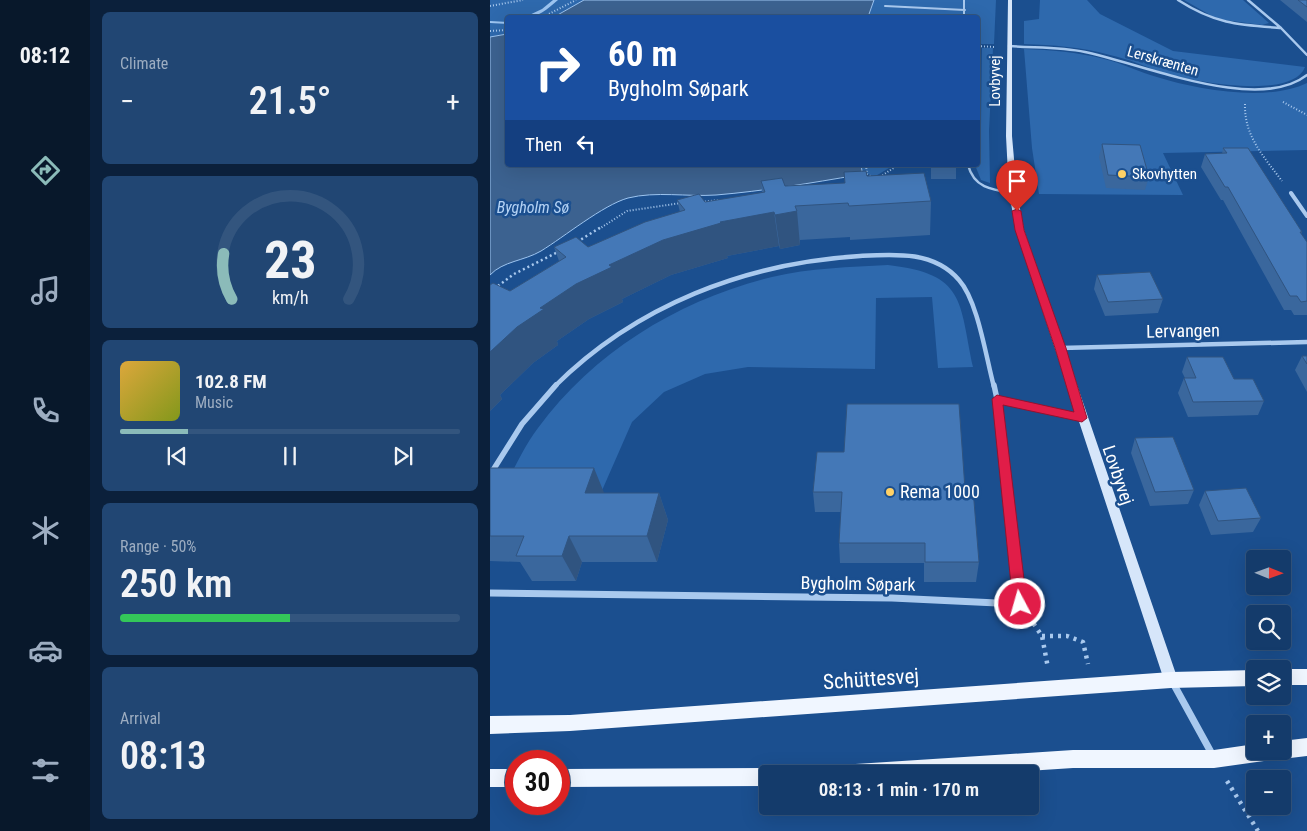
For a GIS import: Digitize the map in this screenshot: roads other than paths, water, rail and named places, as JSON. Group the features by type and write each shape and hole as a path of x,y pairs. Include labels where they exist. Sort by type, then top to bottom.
{"main road":[{"path":"1291,677 1307,676"},
{"name":"Schüttesvej","path":"490,725 570,723 1171,680 1246,678"},
{"path":"1291,749 1307,746"},
{"path":"980,765 1073,759 1214,759 1246,755"},
{"path":"570,778 759,777"},
{"path":"490,778 505,778"}],"street":[{"name":"Lovbyvej","path":"1010,0 1009,136 1013,193 1020,230 1171,680 1214,759"},
{"path":"1178,0 1210,19 1222,23 1281,28"},
{"path":"1248,0 1281,28 1307,55"},
{"name":"Lerskrænten","path":"1010,46 1082,51 1186,81 1210,86 1249,89 1290,85 1307,75"},
{"path":"1291,193 1307,216"},
{"path":"490,475 522,424 562,378 603,344 648,314 694,291 764,269 804,261 861,256 904,255 924,256 944,265 963,282 970,294 997,399 1082,418"},
{"name":"Lervangen","path":"1061,348 1307,342"},
{"name":"Bygholm Søpark","path":"490,594 892,598 1020,604 997,399"}],"lane":[{"path":"964,0 964,15"},
{"path":"885,6 965,10"},
{"path":"969,167 972,179 978,185 1013,193"}],"water":[{"path":"584,0 874,0 869,15 558,15"},
{"name":"Bygholm Sø","path":"505,34 505,167 861,167 862,171 858,175 752,191 716,195 649,195 628,198 607,207 541,251 507,264 490,275 490,37"}],"waterway":[{"path":"532,15 544,10 556,0"},
{"path":"490,22 505,23"}],"place":[{"name":"Skovhytten","path":"1122,174"},
{"name":"Rema 1000","path":"890,492"}]}
